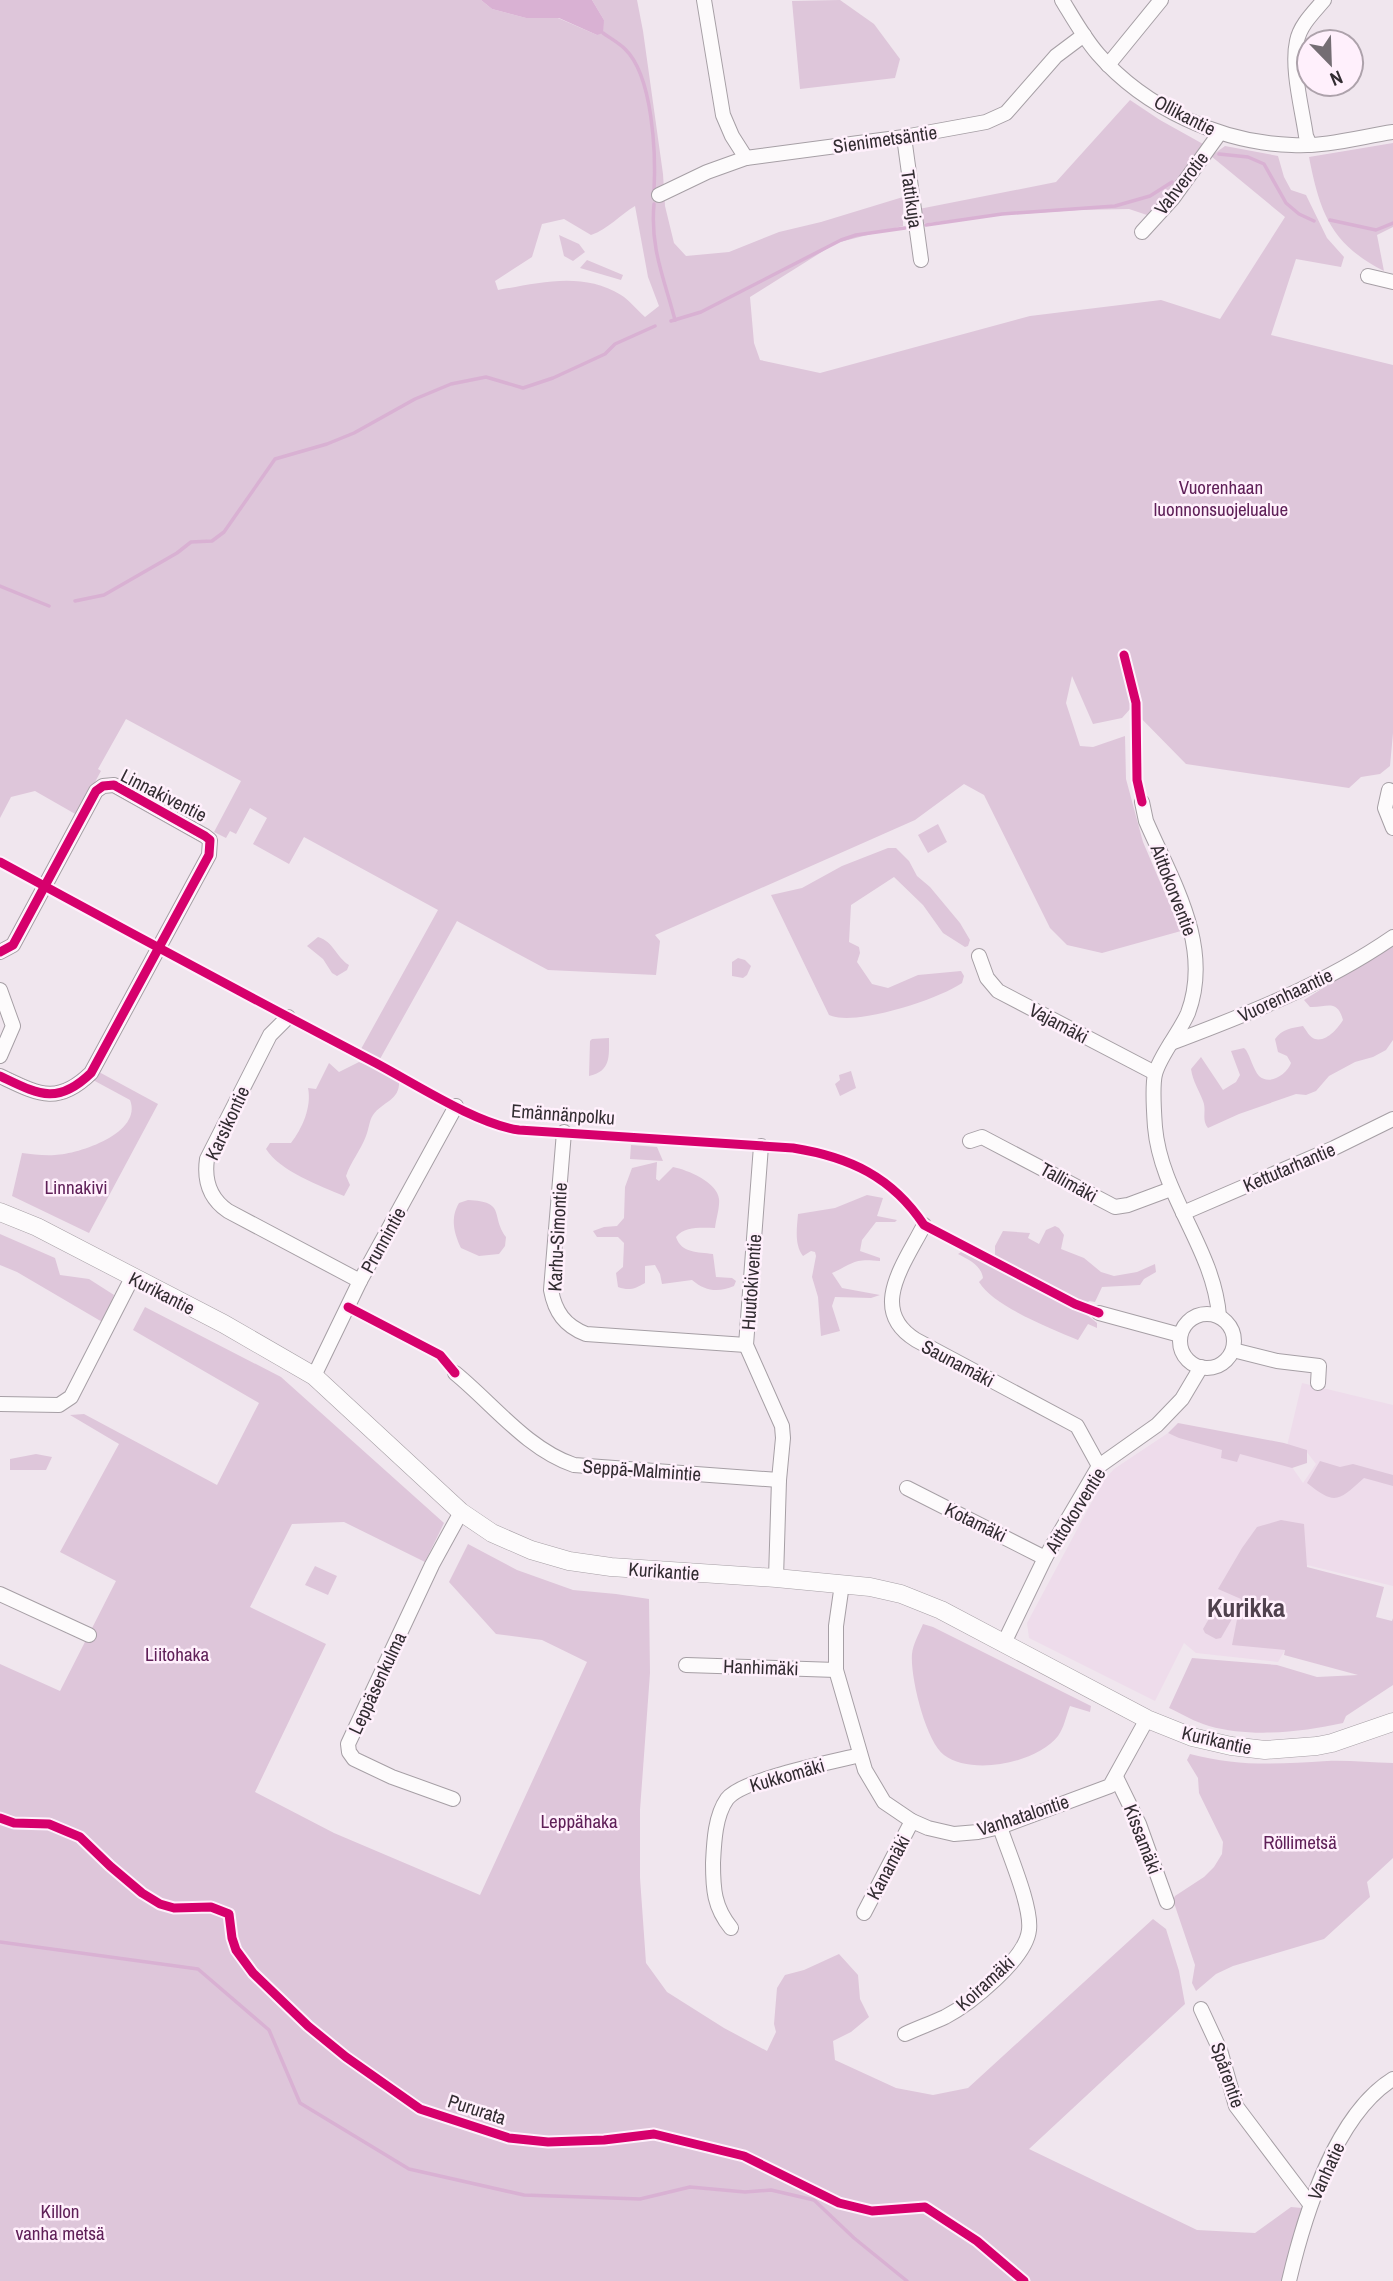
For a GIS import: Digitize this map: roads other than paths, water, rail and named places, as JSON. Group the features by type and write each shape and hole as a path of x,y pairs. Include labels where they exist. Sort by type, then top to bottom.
{"main road":[{"name":"Kurikantie","path":"0,1212 37,1227 224,1324 314,1376 431,1481 461,1512 512,1543 569,1561 611,1567 776,1577 886,1591 923,1602 1147,1719 1192,1737 1231,1746 1265,1750 1302,1748 1332,1743 1393,1722"}],"street":[{"path":"704,0 723,115 746,158"},
{"name":"Ollikantie","path":"1062,0 1084,35 1108,65 1166,108 1219,134 1264,143 1310,145 1393,132"},
{"path":"1108,65 1161,0"},
{"path":"1310,145 1306,136 1295,63 1297,40 1308,18 1324,0"},
{"name":"Sienimetsäntie","path":"659,195 707,172 746,158 904,137 986,122 1006,113 1056,56 1084,35"},
{"name":"Vahverotie","path":"1142,232 1173,198 1219,134"},
{"name":"Tattikuja","path":"904,137 921,260"},
{"path":"1368,275 1393,282"},
{"name":"Linnakiventie","path":"0,952 13,945 96,792 103,786 114,785 210,840 209,855 91,1073 76,1087 59,1094 37,1093 0,1076"},
{"path":"1389,790 1385,807 1393,828"},
{"name":"Aittokorventie","path":"1142,802 1146,821 1191,928 1196,954 1187,1016 1155,1073"},
{"name":"Vuorenhaantie","path":"1171,1044 1273,1003 1330,976 1393,937"},
{"name":"Vajamäki","path":"979,956 987,978 998,991 1155,1073"},
{"path":"0,990 13,1026 0,1056"},
{"name":"Karsikontie","path":"288,1017 270,1035 207,1159 205,1179 215,1198 228,1211 360,1280"},
{"path":"1155,1073 1157,1144 1171,1189 1217,1293 1219,1316"},
{"name":"Prunnintie","path":"314,1376 360,1280 456,1106"},
{"name":"Kettutarhantie","path":"1183,1213 1334,1148 1393,1119"},
{"name":"Karhu-Simontie","path":"564,1132 551,1290 556,1310 562,1318 570,1326 586,1334 746,1345"},
{"name":"Tallimäki","path":"970,1141 982,1137 1115,1207 1171,1189"},
{"name":"Huutokiventie","path":"761,1146 746,1345 782,1426 776,1577"},
{"name":"Saunamäki","path":"924,1226 893,1288 892,1310 900,1328 916,1340 1077,1426 1099,1466"},
{"path":"0,1404 59,1405 66,1402 132,1278"},
{"path":"1099,1313 1180,1335"},
{"path":"1202,1314 1219,1316 1232,1328 1235,1340 1233,1350 1220,1365 1201,1367 1185,1358 1180,1335 1193,1318 1202,1314"},
{"path":"1233,1350 1277,1361 1319,1366 1318,1383"},
{"name":"Aittokorventie","path":"1004,1643 1045,1558 1099,1466 1157,1425 1182,1399 1201,1367"},
{"name":"Seppä-Malmintie","path":"455,1373 535,1445 574,1465 779,1479"},
{"name":"Kotamäki","path":"907,1488 1045,1558"},
{"name":"Leppäsenkulma","path":"453,1800 354,1759 348,1744 461,1512"},
{"name":"Vanhatalontie","path":"842,1584 836,1626 836,1670 860,1755 865,1770 884,1802 912,1821 928,1828 954,1833 978,1832 1000,1827 1104,1789 1110,1786 1116,1777 1147,1719"},
{"path":"0,1594 89,1635"},
{"name":"Hanhimäki","path":"686,1665 836,1670"},
{"name":"Kukkomäki","path":"731,1928 716,1905 713,1888 717,1828 729,1797 737,1790 759,1781 860,1755"},
{"name":"Kissamäki","path":"1116,1777 1139,1824 1167,1902"},
{"name":"Kanamäki","path":"864,1913 912,1821"},
{"name":"Koiramäki","path":"905,2034 946,2017 963,2006 1010,1964 1026,1941 1029,1915 1000,1827"},
{"name":"Spårentie","path":"1201,2009 1220,2049 1240,2112 1310,2204"},
{"name":"Vanhatie","path":"1289,2281 1310,2204 1350,2123 1364,2102 1393,2079"}],"waterway":[{"path":"603,33 625,49 642,77 651,116 654,191"},
{"path":"1219,154 1248,157 1264,164 1286,203 1299,214 1314,221"},
{"path":"926,225 1002,214 1115,206 1150,196 1172,182"},
{"path":"654,204 656,249 675,320"},
{"path":"1330,220 1376,230 1393,223"},
{"path":"671,321 701,312 841,240 856,235 905,228"},
{"path":"75,601 104,595 177,553 191,542 212,541 224,532 275,459 354,433 415,399 451,384 486,377 523,388 553,378 605,354 615,344 655,326"},
{"path":"0,586 49,606"},
{"path":"0,1942 198,1969 269,2030 300,2103 409,2169 524,2195 640,2199 690,2187 745,2192 771,2190 814,2200 854,2238 907,2281"}],"district":[{"name":"Kurikka","path":"1246,1608"}],"park label":[{"name":"Vuorenhaan luonnonsuojelualue","path":"1221,498"},
{"name":"Linnakivi","path":"76,1187"},
{"name":"Liitohaka","path":"177,1654"},
{"name":"Leppähaka","path":"579,1821"},
{"name":"Röllimetsä","path":"1300,1842"},
{"name":"Killon vanha metsä","path":"60,2222"}]}
